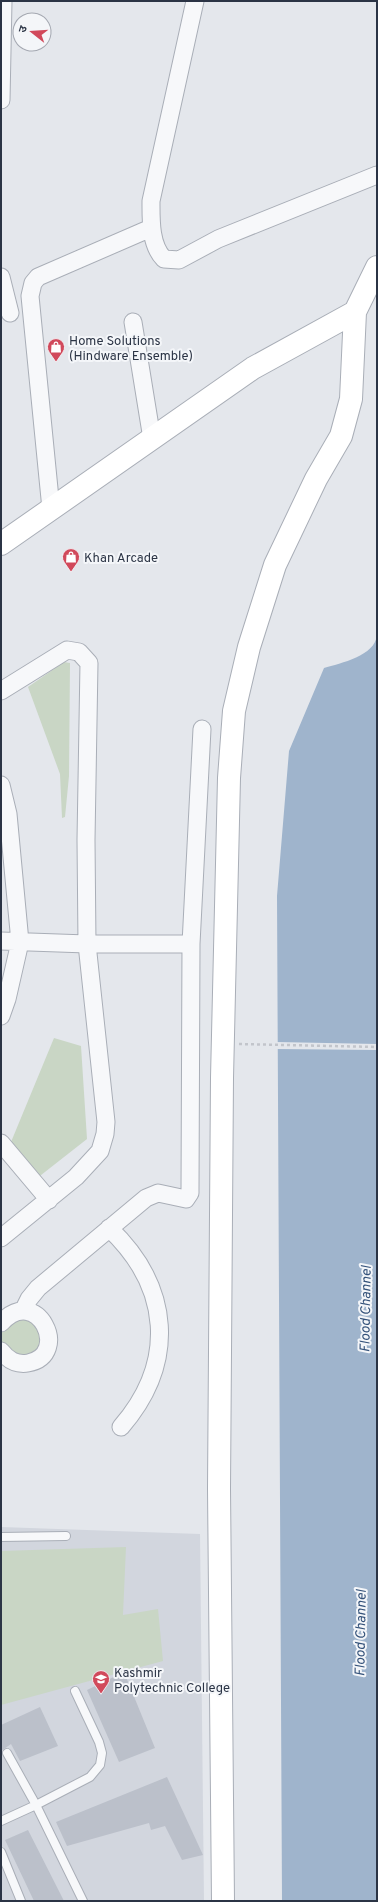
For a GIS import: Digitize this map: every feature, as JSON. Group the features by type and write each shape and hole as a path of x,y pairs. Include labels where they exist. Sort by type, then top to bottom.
{"main road":[{"path":"223,1901 219,1489 222,1086 229,778 234,711 249,647 275,565 316,479 341,436 350,399 355,312 377,267"},
{"path":"1,544 253,368 355,312"}],"street":[{"path":"1,100 3,1"},
{"path":"195,1 151,201 151,228 161,257 168,260 179,260 218,239 377,175"},
{"path":"51,510 31,311 31,289 33,283 38,277 151,228"},
{"path":"1,277 5,313 31,311"},
{"path":"133,322 152,439"},
{"path":"1,691 67,650 79,652 89,663 86,840 87,944 105,1103 105,1134 100,1151 76,1177 1,1238"},
{"path":"23,1311 29,1299 38,1288 152,1194 163,1193 186,1199 190,1193 191,944 202,730"},
{"path":"1,786 8,814 20,942 7,999 1,1016"},
{"path":"1,941 87,944 191,944"},
{"path":"1,1143 49,1200"},
{"path":"109,1228 126,1245 144,1271 156,1301 159,1317 159,1349 150,1384 132,1414 121,1427"},
{"path":"1,1352 6,1358 23,1364 40,1358 46,1351 49,1342 49,1333 46,1325 40,1318 32,1313 23,1311 3,1317"}],"lane":[{"path":"1,1537 66,1536"},
{"path":"1,1820 36,1805 90,1777 100,1765 102,1753 75,1691"},
{"path":"7,1753 36,1805 83,1901"},
{"path":"1,1852 21,1901"}],"path":[{"path":"243,1044 377,1047"}],"shaded area":[{"name":"Kashmir Polytechnic College","path":"1,1527 200,1534 204,1901 1,1901"}],"green space":[{"path":"64,662 70,663 69,776 65,817 62,818 60,774 28,687"},
{"path":"54,1038 81,1046 87,1139 36,1179 11,1142"},
{"path":"19,1316 39,1324 40,1350 23,1360 1,1345 2,1329"},
{"path":"126,1547 123,1615 158,1609 163,1661 1,1705 1,1551"}],"water":[{"name":"Flood Channel","path":"377,635 377,1901 282,1901 277,896 289,751 324,668 356,658 370,648 375,642"}],"pier":[{"path":"276,1042 377,1044 377,1050 276,1049"}],"building":[{"path":"124,1672 155,1748 119,1762 87,1690"},
{"path":"40,1707 58,1746 20,1761 11,1744 1,1751 1,1725"},
{"path":"167,1777 203,1855 182,1860 165,1826 151,1830 149,1823 67,1846 56,1822"},
{"path":"28,1830 64,1901 34,1901 5,1840"}],"place":[{"name":"Home Solutions (Hindware Ensemble)","path":"56,362"},
{"name":"Khan Arcade","path":"71,572"},
{"name":"Kashmir Polytechnic College","path":"101,1694"}]}
